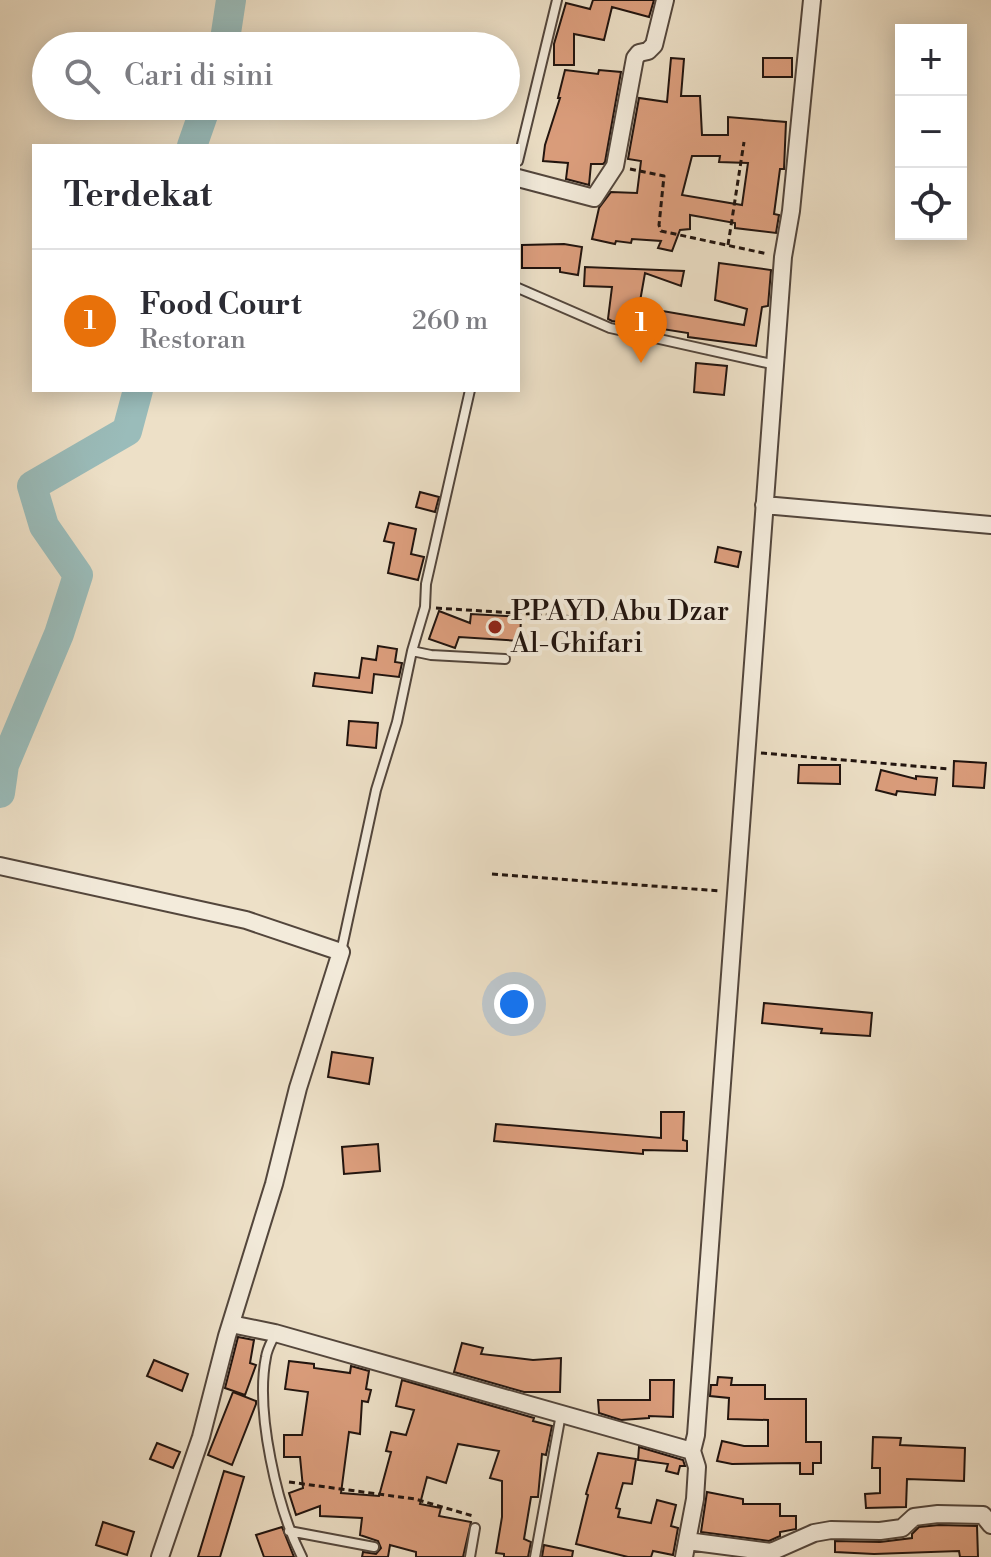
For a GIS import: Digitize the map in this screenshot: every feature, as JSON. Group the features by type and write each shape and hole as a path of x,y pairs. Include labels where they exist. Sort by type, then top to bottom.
{"street":[{"path":"520,178 594,198 615,166 635,58 654,45 665,0"},
{"path":"812,0 783,257 698,1410 692,1451 697,1481 686,1549 771,1552 814,1533 902,1528 914,1517 938,1514 983,1515 991,1525"},
{"path":"764,505 991,525"},
{"path":"0,866 246,920 341,952 298,1088 274,1184 231,1324 201,1437 160,1557"},
{"path":"231,1324 275,1333 692,1451"}],"lane":[{"path":"520,153 557,0"},
{"path":"520,289 610,328 776,365"},
{"path":"341,952 376,790 397,722 425,607 426,584 470,392"},
{"path":"412,651 505,659"},
{"path":"275,1333 266,1355 264,1390 267,1433 289,1531 302,1557"},
{"path":"535,1557 561,1414"},
{"path":"470,1557 475,1528"},
{"path":"289,1531 374,1547"}],"path":[{"path":"728,247 744,142"},
{"path":"615,166 664,176 661,231 783,257"},
{"path":"425,607 608,619"},
{"path":"745,752 950,769"},
{"path":"492,874 737,892"},
{"path":"277,1481 415,1499 475,1516 475,1528"}],"building":[{"path":"593,0 654,0 649,17 612,7 604,40 574,34 574,65 554,65 554,44 566,3 590,9"},
{"path":"671,58 684,59 681,96 700,96 702,135 728,135 728,117 786,122 784,169 780,169 774,214 779,215 776,233 735,228 735,223 690,215 690,229 680,230 672,251 658,248 661,241 632,239 631,243 616,241 615,244 592,239 599,208 611,192 637,193 641,161 628,159 639,98 667,102","holes":["692,156 720,156 719,162 748,163 742,205 682,195"]},
{"path":"763,58 792,58 792,77 763,77"},
{"path":"565,70 598,74 599,70 621,72 605,162 591,164 589,185 566,179 568,163 543,161"},
{"path":"522,245 582,247 578,275 560,272 560,268 522,268"},
{"path":"719,263 771,270 768,306 762,307 756,346 688,337 688,333 612,321 608,319 612,287 584,286 585,267 684,271 681,286 645,273 639,307 744,325 747,309 715,300"},
{"path":"696,363 727,366 724,395 694,392"},
{"path":"420,492 439,497 435,512 416,507"},
{"path":"389,523 416,529 411,554 424,557 418,580 388,573 394,543 384,541"},
{"path":"718,547 741,552 738,567 715,562"},
{"path":"439,611 470,623 471,614 521,617 520,641 459,637 455,648 429,639"},
{"path":"378,646 397,649 395,662 402,663 399,677 374,674 372,693 313,686 315,673 359,678 362,658 376,660"},
{"path":"349,721 378,723 376,748 347,745"},
{"path":"954,761 986,763 984,788 953,786"},
{"path":"799,765 840,765 840,784 798,783"},
{"path":"881,770 916,779 916,776 937,778 935,795 897,791 896,795 876,790"},
{"path":"764,1003 872,1013 870,1036 821,1033 822,1029 762,1023"},
{"path":"332,1052 373,1058 369,1084 328,1077"},
{"path":"661,1112 684,1112 683,1140 687,1141 687,1151 643,1150 643,1154 494,1141 496,1124 661,1138"},
{"path":"378,1144 380,1171 344,1174 342,1147"},
{"path":"238,1337 254,1340 250,1363 256,1365 245,1395 225,1388"},
{"path":"462,1343 483,1348 481,1354 533,1360 561,1358 560,1392 524,1392 454,1372"},
{"path":"154,1360 188,1374 182,1391 147,1376"},
{"path":"289,1361 350,1373 351,1366 369,1371 366,1389 371,1390 368,1402 362,1401 360,1434 349,1432 341,1493 379,1496 391,1452 386,1451 391,1432 406,1435 414,1410 396,1406 402,1380 552,1426 546,1455 542,1454 538,1497 531,1497 524,1539 531,1542 528,1557 504,1557 504,1554 496,1553 502,1517 502,1481 490,1478 499,1451 458,1444 446,1483 427,1477 420,1504 441,1508 439,1516 471,1522 463,1557 416,1557 416,1552 390,1545 388,1557 362,1557 363,1552 376,1554 381,1548 378,1541 360,1535 362,1518 320,1516 320,1506 296,1515 289,1493 303,1488 300,1457 284,1457 284,1435 302,1435 308,1392 285,1389"},
{"path":"718,1377 732,1378 731,1385 765,1385 765,1399 806,1399 806,1442 821,1442 821,1463 813,1463 813,1474 800,1474 800,1463 732,1464 717,1461 722,1441 744,1446 768,1446 768,1420 728,1419 729,1398 710,1396 711,1385 717,1385"},
{"path":"650,1380 674,1380 673,1417 621,1420 599,1413 598,1400 650,1400"},
{"path":"233,1392 256,1401 256,1404 232,1465 208,1455"},
{"path":"873,1437 901,1438 900,1445 965,1448 964,1481 907,1479 906,1507 866,1508 865,1494 880,1493 880,1468 872,1468"},
{"path":"157,1443 180,1452 173,1468 150,1459"},
{"path":"639,1447 683,1460 685,1466 680,1466 678,1474 666,1471 668,1464 638,1460"},
{"path":"598,1453 636,1459 632,1484 623,1483 616,1508 620,1509 618,1517 651,1523 657,1500 676,1505 671,1526 678,1528 673,1555 653,1551 651,1557 628,1557 576,1544"},
{"path":"224,1471 244,1477 220,1557 198,1557"},
{"path":"707,1492 743,1499 743,1504 780,1504 780,1516 796,1516 796,1529 780,1532 780,1536 769,1541 701,1532"},
{"path":"103,1522 134,1532 127,1555 96,1545"},
{"path":"977,1526 978,1557 960,1557 959,1551 835,1552 835,1541 880,1542 912,1538 919,1527"},
{"path":"282,1527 294,1557 264,1557 256,1535"},
{"path":"544,1545 573,1551 572,1557 542,1557"}],"waterway":[{"path":"226,32 231,0"},
{"path":"193,144 201,120"},
{"path":"0,793 4,765 59,634 78,575 44,526 32,486 127,431 137,392"}],"place":[{"name":"Food Court","path":"641,363"},
{"name":"PPAYD Abu Dzar Al-Ghifari","path":"495,627"}]}
